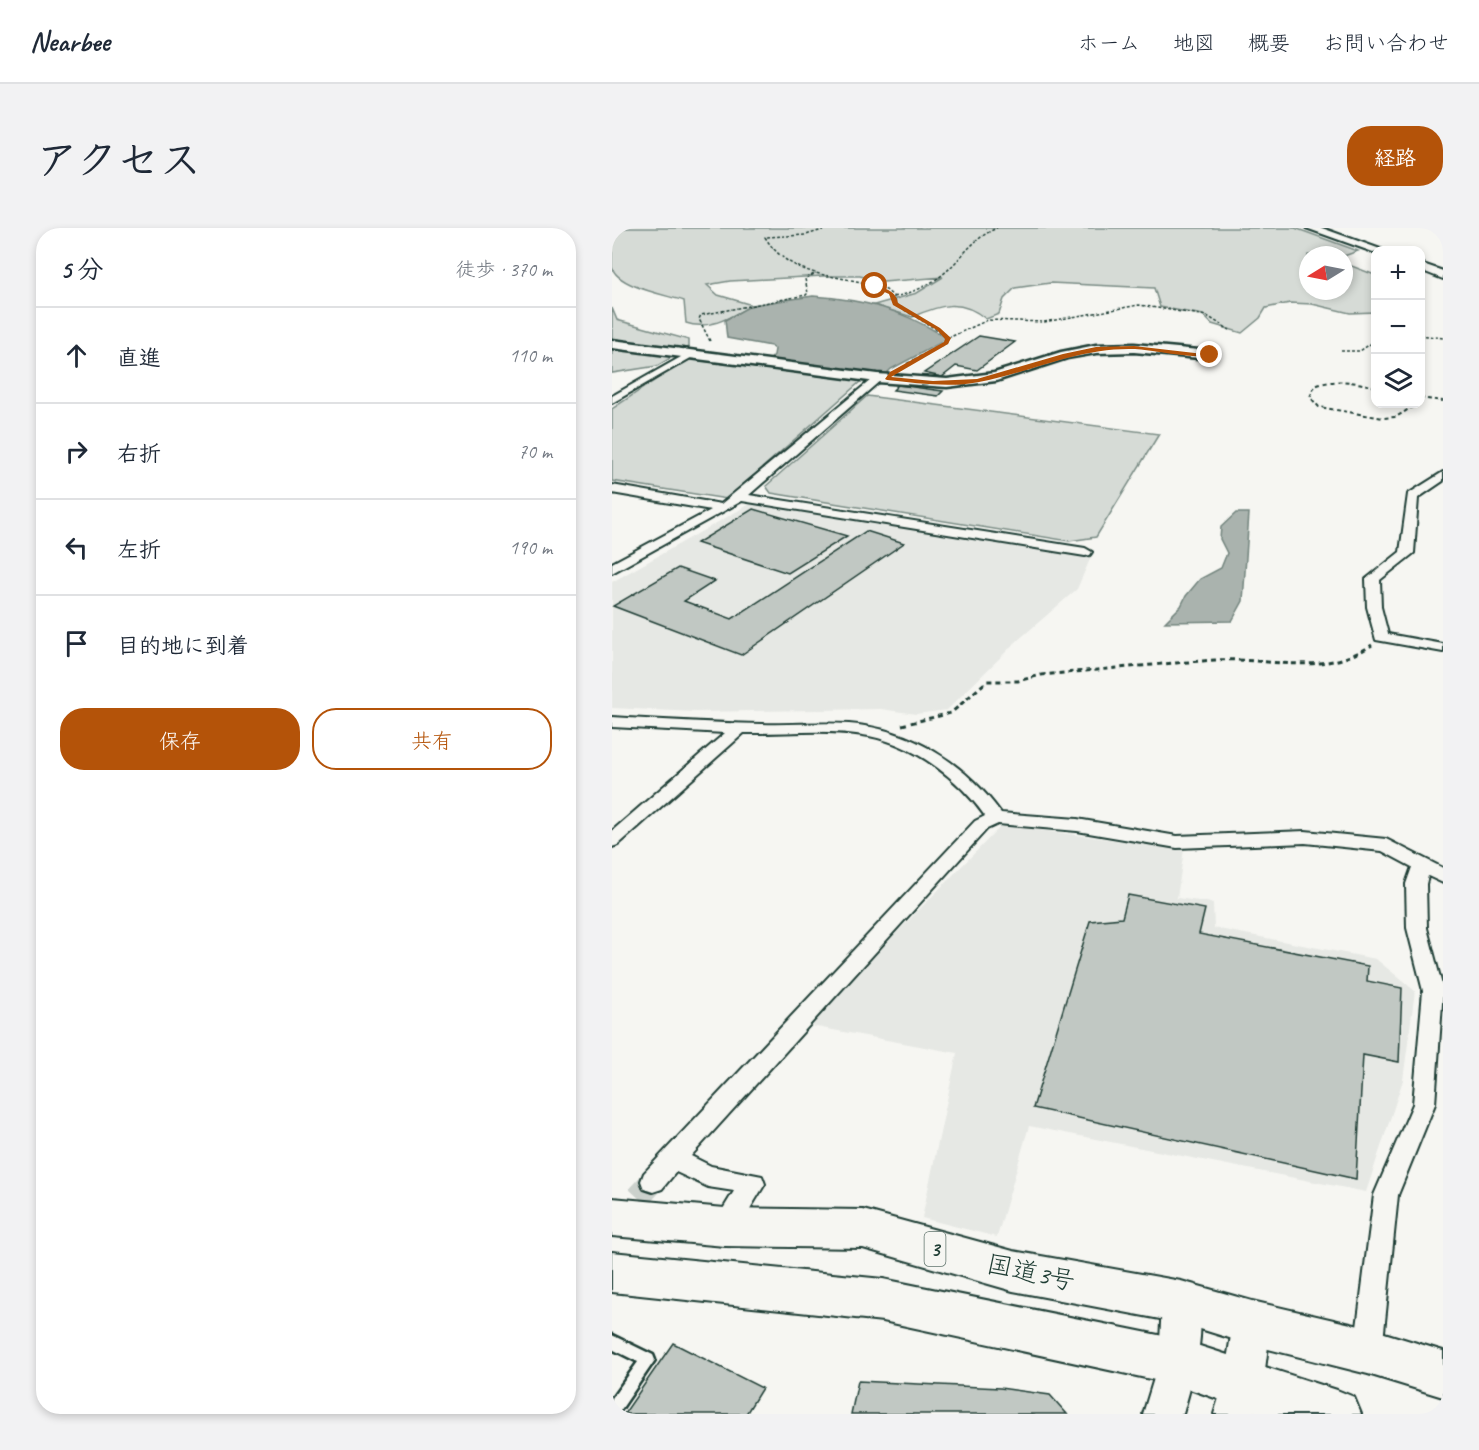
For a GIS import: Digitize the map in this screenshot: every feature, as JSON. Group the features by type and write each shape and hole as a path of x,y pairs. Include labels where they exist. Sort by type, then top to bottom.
{"highway":[{"name":"国道3号","path":"612,1217 725,1227 862,1229 1013,1271 1181,1302 1252,1323 1368,1351 1443,1374"},
{"path":"612,1272 883,1300 1178,1362 1238,1400 1337,1414"}],"main road":[{"path":"1311,228 1371,248"},
{"path":"1425,268 1443,275"},
{"path":"1163,1414 1178,1362 1181,1302"},
{"path":"1238,1400 1252,1323"}],"street":[{"path":"612,344 882,378 940,383 978,381 1065,355 1105,348 1134,348 1210,355"},
{"path":"612,400 691,355"},
{"path":"612,569 723,508 882,378"},
{"path":"1443,476 1412,497 1407,553 1373,579 1374,607 1381,637 1443,648"},
{"path":"612,489 723,508"},
{"path":"738,497 1085,552"},
{"path":"612,722 739,729 851,729 891,736 910,744 976,791 996,819"},
{"path":"612,841 739,729"},
{"path":"653,1181 981,825 996,819 1077,825 1177,842 1305,837 1386,845 1443,876"},
{"path":"1368,1351 1386,1196 1424,1104 1433,991 1417,928 1416,884 1422,865"},
{"path":"673,1159 708,1176 753,1184 725,1227"}],"lane":[{"path":"612,1342 648,1360 612,1410"}],"path":[{"path":"829,228 818,233 798,236 765,237 784,258 817,273 875,286 891,293 895,304 939,329 948,338"},
{"path":"894,297 906,296 935,279 953,265 975,239 997,228"},
{"path":"691,355 711,340 699,319 701,315 806,295 808,293 805,279 817,273"},
{"path":"882,378 939,348 946,343 948,338 988,320 1044,322 1139,305 1207,316 1230,330"},
{"path":"1425,336 1443,338"},
{"path":"1341,351 1359,351 1371,343"},
{"path":"1371,386 1340,380 1326,381 1315,386 1310,397 1319,407 1383,418 1396,417 1411,408"},
{"path":"1425,399 1443,401"},
{"path":"891,736 904,723 951,713 987,681 1018,681 1041,675 1218,660 1302,664 1335,662 1364,652 1381,637"}],"shaded area":[{"path":"612,228 1295,228 1344,246 1299,246 1299,300 1353,300 1353,266 1371,273 1371,312 1350,313 1312,304 1290,303 1266,308 1260,318 1242,333 1212,324 1203,315 1160,307 1154,288 1050,283 1015,288 1004,299 999,314 986,319 977,312 959,306 931,309 912,317 874,305 917,293 943,277 883,282 860,276 823,276 730,281 707,285 718,295 752,305 712,324 695,325 686,323 684,301 632,285 616,274 612,267"},
{"path":"813,296 850,300 882,307 928,327 944,336 946,340 891,369 884,376 769,361 775,349 771,346 727,338 725,320 752,305"},
{"path":"612,308 617,320 689,340 689,347 657,366 612,373"},
{"path":"687,359 861,381 727,499 612,481 612,409"},
{"path":"867,396 1159,434 1096,537 1069,541 771,493 766,486"},
{"path":"750,504 1091,557 1077,589 1017,641 947,710 916,714 881,709 696,712 612,708 612,582"},
{"path":"1236,513 1249,513 1243,601 1232,621 1165,622 1181,606 1200,579 1221,568 1227,553 1220,539 1221,527"},
{"path":"1002,825 1184,849 1177,898 1213,903 1214,928 1376,959 1415,991 1403,1080 1366,1192 1029,1126 997,1237 922,1218 957,1053 806,1025"}],"building":[{"path":"979,336 1015,342 977,370 956,366 942,377 924,373"},
{"path":"898,385 943,391 938,396 893,390"},
{"path":"753,509 847,536 788,573 697,543"},
{"path":"866,531 904,543 741,655 613,606 678,568 715,581 684,601 732,619"},
{"path":"1128,895 1205,909 1199,934 1368,966 1367,981 1402,988 1399,1062 1363,1055 1356,1179 1033,1108 1090,921 1122,918"},
{"path":"673,1343 762,1388 746,1414 624,1414"},
{"path":"858,1381 1000,1388 1050,1395 1067,1414 851,1414"}],"tunnel":[{"path":"612,1225 653,1181"}],"route":[{"path":"875,286 891,293 895,304 939,329 948,338 946,343 892,373 887,379 933,383 978,381 1065,355 1096,349 1134,348 1210,355"}]}
